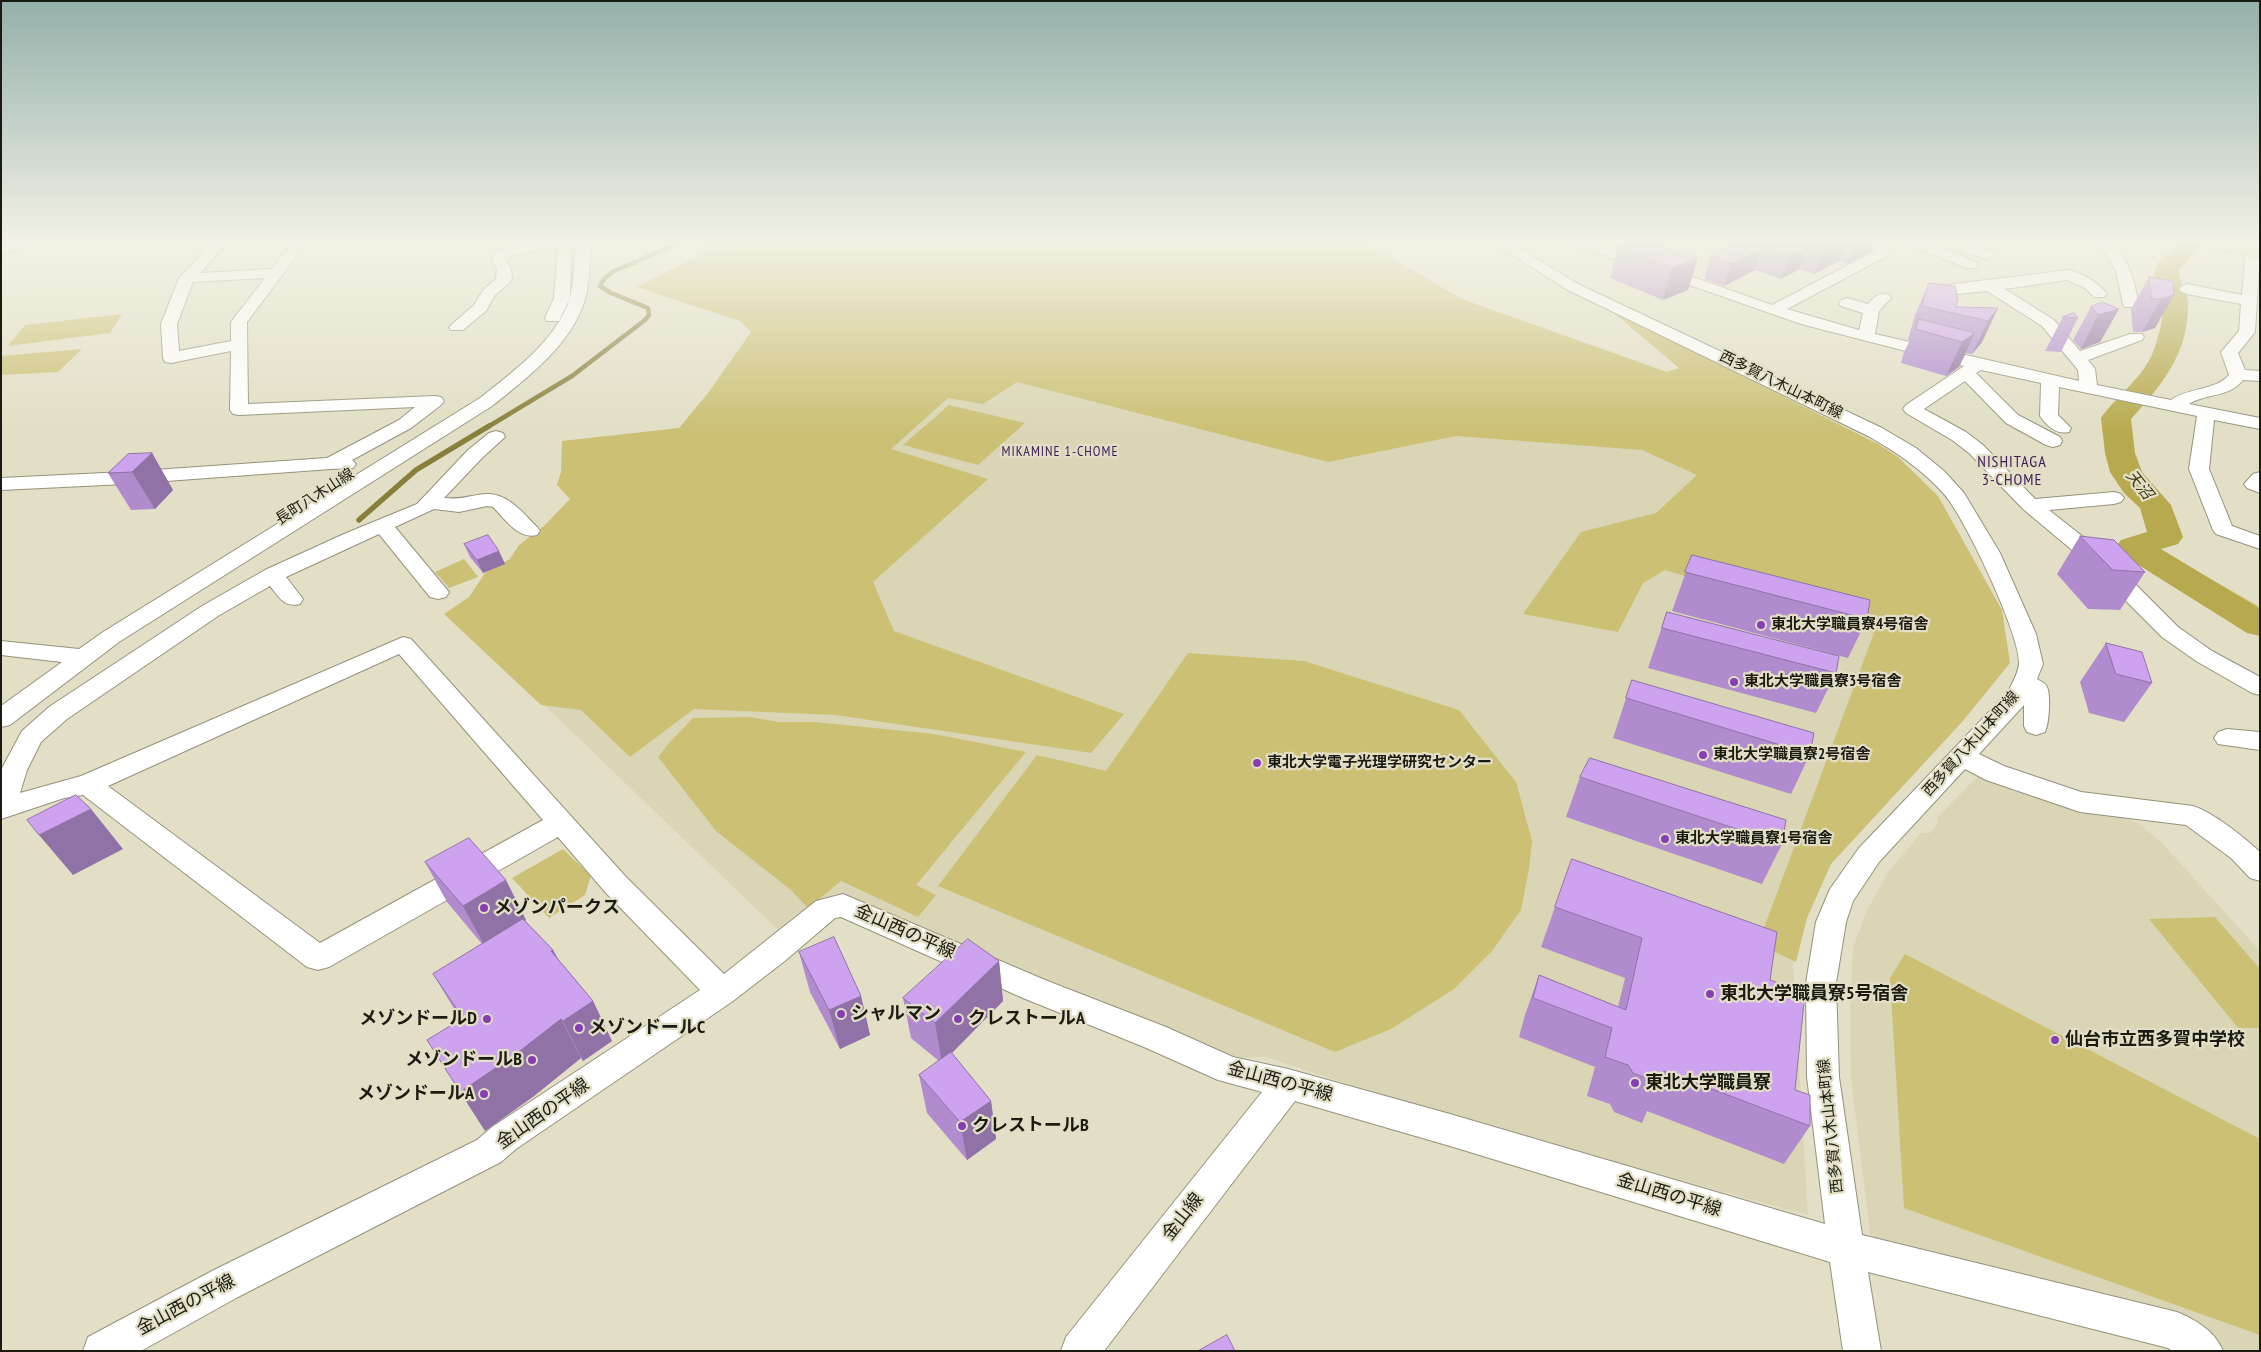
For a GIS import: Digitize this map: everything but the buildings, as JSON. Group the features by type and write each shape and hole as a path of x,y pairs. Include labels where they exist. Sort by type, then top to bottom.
{"street":[{"path":"176,305 169,324 171,358 239,344"},
{"path":"251,305 239,322 239,410 435,401 405,424 331,463"},
{"path":"457,328 482,305"},
{"name":"長町八木山線","path":"1,706 72,655 238,547 369,471 494,380 539,338 553,318 559,305"},
{"path":"1,719 111,637 369,471 486,402 517,378 539,356 554,339 575,305"},
{"name":"西多賀八木山本町線","path":"1612,305 1875,432 1909,452 1937,475 1954,493 1989,553 2025,634 2031,664 2018,695 1869,855 1840,897 1831,922 1821,983 1823,1077 1862,1351"},
{"path":"1760,305 1973,369 2050,379 2260,424"},
{"path":"1774,310 1783,305"},
{"path":"1854,305 1871,310"},
{"path":"1866,337 1871,310 1876,305"},
{"path":"2020,305 2048,323 2077,358 2086,369 2088,388"},
{"path":"2238,375 2228,352 2247,332 2253,305"},
{"path":"2243,336 2260,340"},
{"path":"2077,358 2136,337"},
{"path":"1973,369 1978,383 2012,419 2058,434 2049,416 2050,379"},
{"path":"1973,369 1912,409 1959,436 1976,449 2030,504 2098,560 2170,632 2204,656 2260,687"},
{"path":"2238,375 2260,376"},
{"path":"2175,406 2190,395 2222,390 2232,384 2238,375"},
{"path":"320,424 335,406"},
{"path":"2206,413 2199,469 2219,522 2223,530 2260,543"},
{"path":"1,808 14,770 31,737 58,714 210,611 273,575 351,538 424,508 431,503 475,454 496,437"},
{"path":"1,484 75,483 201,471 331,463 369,471"},
{"path":"2260,478 2254,484 2260,488"},
{"path":"2030,504 2074,503 2114,498"},
{"path":"431,503 459,506 486,500 499,502 530,531"},
{"path":"383,526 438,592"},
{"path":"273,575 292,599"},
{"path":"1,808 64,788 86,785 403,644 616,885 722,992"},
{"path":"1,648 72,655"},
{"path":"2024,683 2036,689 2036,726"},
{"path":"2227,738 2260,741"},
{"path":"1961,756 1995,773 2080,802 2193,816 2241,851 2260,870"},
{"path":"86,785 318,958 561,823"},
{"name":"金山西の平線","path":"102,1351 225,1284 489,1151 504,1138 722,992 776,951 826,909 843,905 1034,989 1155,1037 1229,1070 1288,1084 1468,1135 1847,1249 2176,1332 2204,1351"},
{"name":"金山線","path":"1080,1351 1288,1084"}],"shaded area":[{"path":"691,305 1479,305 1667,372 1679,368 1608,308 1878,444 1898,457 1938,496 2002,610 2010,663 1962,722 1831,864 1807,918 1796,962 1758,944 1874,633 1665,570 1643,583 1618,632 1523,614 1581,532 1656,513 1697,475 1642,450 1456,436 1328,462 1017,382 983,404 948,398 891,449 988,479 873,582 894,631 1124,714 1091,753 836,715 694,709 630,757 581,710 541,705 444,614 469,597 485,573 510,559 519,545 544,526 570,499 557,485 561,472 562,441 679,428 708,393 751,332 740,321"},
{"path":"122,314 110,333 8,346 25,325"},
{"path":"82,349 58,372 1,375 1,356"},
{"name":"東北大学電子光理学研究センター","path":"974,367 1647,440 1966,555 1814,881 1793,964 1808,1215 1438,1114 1266,1057 1235,1058 848,897 827,899 795,915 779,931 539,700"},
{"path":"949,405 1025,423 978,465 903,445"},
{"path":"2155,547 2260,607 2260,620 2143,550"},
{"path":"464,559 478,577 449,588 435,572"},
{"path":"1188,653 1304,661 1459,710 1516,782 1532,841 1521,910 1492,951 1454,989 1391,1029 1335,1052 938,886 1037,755 1106,771"},
{"path":"750,717 779,722 815,722 934,734 1026,752 916,885 936,895 918,917 841,881 808,908 791,890 716,831 658,757 693,718"},
{"name":"仙台市立西多賀中学校","path":"1984,770 2138,823 2161,842 2260,951 2260,1351 2224,1351 2175,1320 1871,1241 1851,1078 1850,1002 1853,948 1866,912 1888,872 1921,833 1930,833 1934,829 1937,824 1937,818"},
{"path":"563,849 591,876 585,895 549,918 512,878"},
{"path":"2215,917 2260,969 2260,1028 2238,1028 2149,919"},
{"path":"1905,954 2260,1139 2260,1335 1904,1208 1890,978"}],"waterway":[{"path":"486,428 572,376 645,320 649,315 648,308 641,305"},
{"name":"天沼","path":"2176,305 2174,322 2164,358 2137,395 2116,418 2120,453 2126,472 2135,486 2155,505 2166,537 2133,547 2260,625"},
{"path":"359,520 416,470 489,426"}],"place":[{"name":"東北大学職員寮4号宿舎","path":"1761,625"},
{"name":"東北大学職員寮3号宿舎","path":"1734,682"},
{"name":"東北大学職員寮2号宿舎","path":"1703,755"},
{"name":"東北大学電子光理学研究センター","path":"1257,763"},
{"name":"東北大学職員寮1号宿舎","path":"1665,839"},
{"name":"メゾンパークス","path":"484,908"},
{"name":"東北大学職員寮5号宿舎","path":"1710,994"},
{"name":"シャルマン","path":"841,1014"},
{"name":"メゾンドールD","path":"487,1019"},
{"name":"クレストールA","path":"958,1019"},
{"name":"メゾンドールC","path":"579,1028"},
{"name":"仙台市立西多賀中学校","path":"2055,1040"},
{"name":"メゾンドールB","path":"532,1060"},
{"name":"東北大学職員寮","path":"1635,1083"},
{"name":"メゾンドールA","path":"484,1094"},
{"name":"クレストールB","path":"962,1126"}],"district":[{"name":"MIKAMINE 1-CHOME","path":"1060,452"},
{"name":"NISHITAGA 3-CHOME","path":"2012,471"}]}
